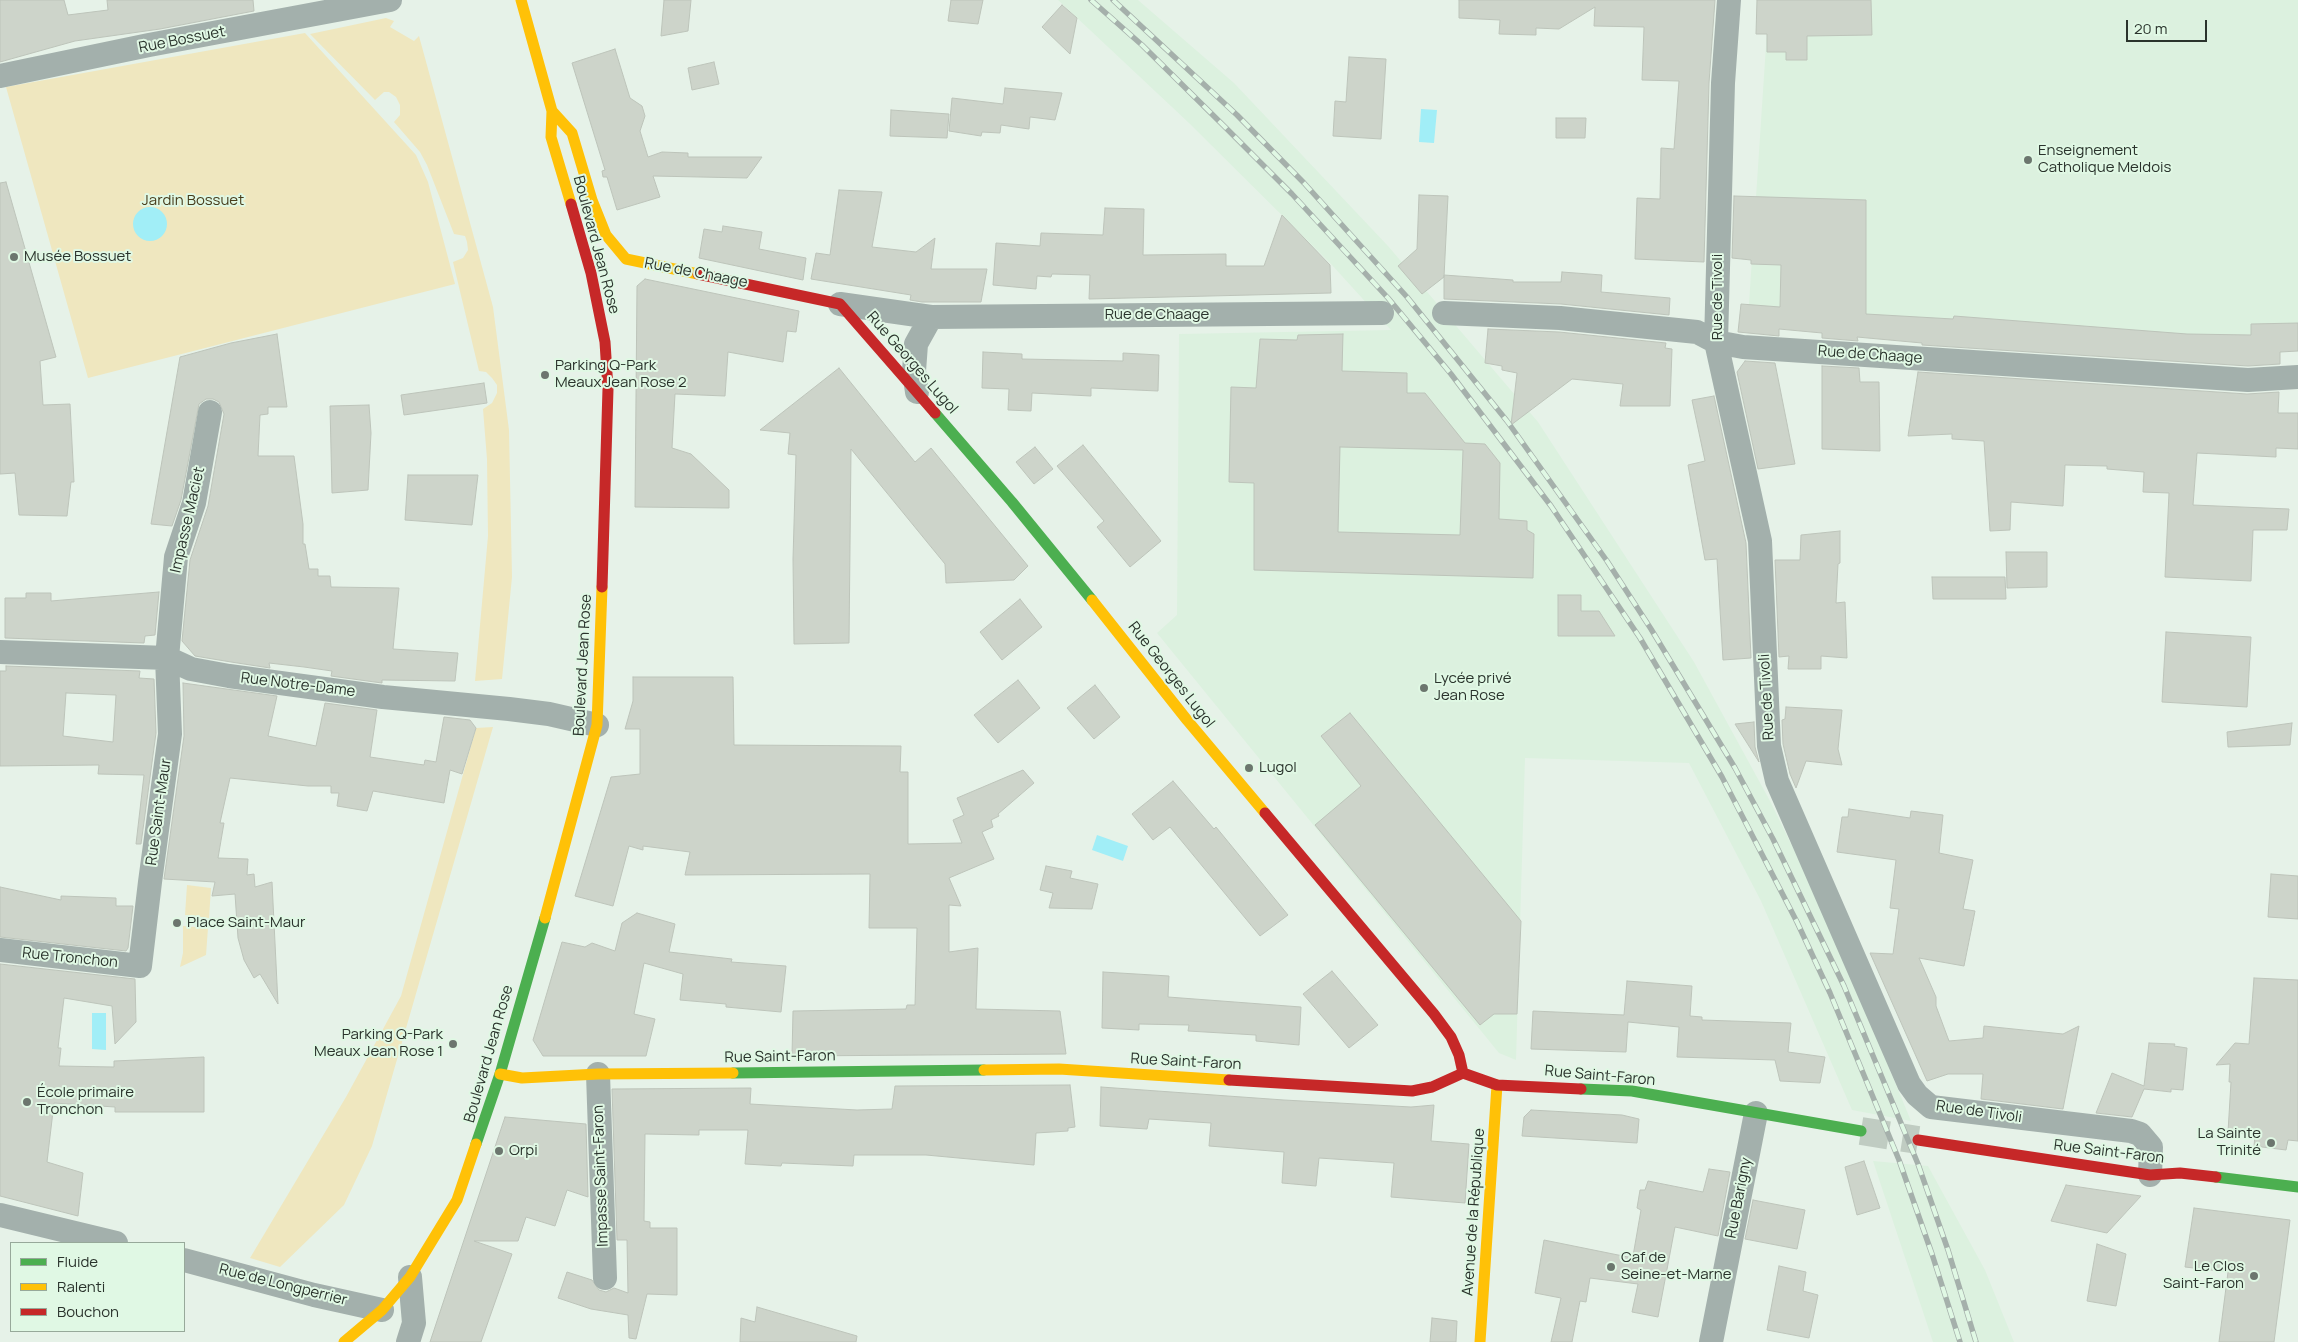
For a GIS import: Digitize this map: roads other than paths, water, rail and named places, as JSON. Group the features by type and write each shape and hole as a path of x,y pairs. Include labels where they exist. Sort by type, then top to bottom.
{"street":[{"name":"Rue Bossuet","path":"0,76 390,0"},
{"name":"Boulevard Jean Rose","path":"344,1342 382,1310 410,1277 457,1200 500,1074 568,838 597,725 608,389 605,342 591,273 551,137 552,111 520,0"},
{"name":"Rue de Tivoli","path":"1728,0 1723,83 1716,342 1760,542 1769,746 1777,781 1909,1084 1917,1095 1931,1107 2131,1131 2140,1134 2150,1147 2152,1157 2150,1174"},
{"name":"Rue de Chaage","path":"552,111 572,132 592,200 606,235 626,259 840,304 931,317 1382,313"},
{"name":"Rue Georges Lugol","path":"840,304 1012,502 1186,720 1434,1014 1451,1037 1459,1055 1463,1073"},
{"name":"Rue de Chaage","path":"1444,313 1560,318 1697,332 1716,342 1743,347 2248,380 2298,378"},
{"path":"917,392 914,371 916,344 931,317"},
{"name":"Impasse Maciet","path":"167,658 176,557 194,503 210,412"},
{"name":"Rue Notre-Dame","path":"0,652 167,658 191,669 229,676 384,697 549,714 597,725"},
{"name":"Rue Saint-Maur","path":"140,966 170,734 167,658"},
{"name":"Rue Tronchon","path":"0,950 140,966"},
{"name":"Rue Saint-Faron","path":"500,1074 522,1078 598,1074 1059,1069 1412,1091 1432,1087 1463,1073 1497,1085 1632,1091 1861,1131"},
{"name":"Impasse Saint-Faron","path":"598,1074 605,1278"},
{"name":"Avenue de la République","path":"1480,1342 1496,1124 1497,1085"},
{"name":"Rue Barigny","path":"1711,1342 1756,1113"},
{"name":"Rue Saint-Faron","path":"1918,1140 2150,1174 2180,1173 2298,1187"},
{"path":"0,1214 112,1242"},
{"name":"Rue de Longperrier","path":"185,1260 314,1295 382,1310"},
{"path":"408,1342 414,1323 410,1277"}],"water":[{"path":"1421,109 1437,110 1434,143 1419,142"},
{"path":"150,207 162,212 167,224 162,236 150,241 138,236 133,224 138,212"},
{"path":"1097,835 1128,846 1123,861 1092,850"},
{"path":"92,1013 106,1013 106,1050 92,1049"}],"tunnel":[{"path":"1861,1131 1918,1140"}],"railway":[{"path":"1091,0 1142,45 1292,194 1388,298 1451,374 1551,506 1640,638 1722,777 1797,922 1830,993 1899,1160 1960,1342"},
{"path":"1113,0 1237,115 1304,183 1407,297 1507,421 1607,561 1651,629 1735,768 1773,839 1844,986 1918,1164 1948,1250 1976,1342"}],"place":[{"name":"Enseignement Catholique Meldois","path":"2028,160"},
{"name":"Musée Bossuet","path":"14,257"},
{"name":"Parking Q-Park Meaux Jean Rose 2","path":"545,375"},
{"name":"Lycée privé Jean Rose","path":"1424,688"},
{"name":"Lugol","path":"1249,768"},
{"name":"Place Saint-Maur","path":"177,923"},
{"name":"Parking Q-Park Meaux Jean Rose 1","path":"453,1044"},
{"name":"École primaire Tronchon","path":"27,1102"},
{"name":"La Sainte Trinité","path":"2271,1143"},
{"name":"Orpi","path":"499,1151"},
{"name":"Caf de Seine-et-Marne","path":"1611,1267"},
{"name":"Le Clos Saint-Faron","path":"2254,1276"}],"park label":[{"name":"Jardin Bossuet","path":"193,201"}]}
